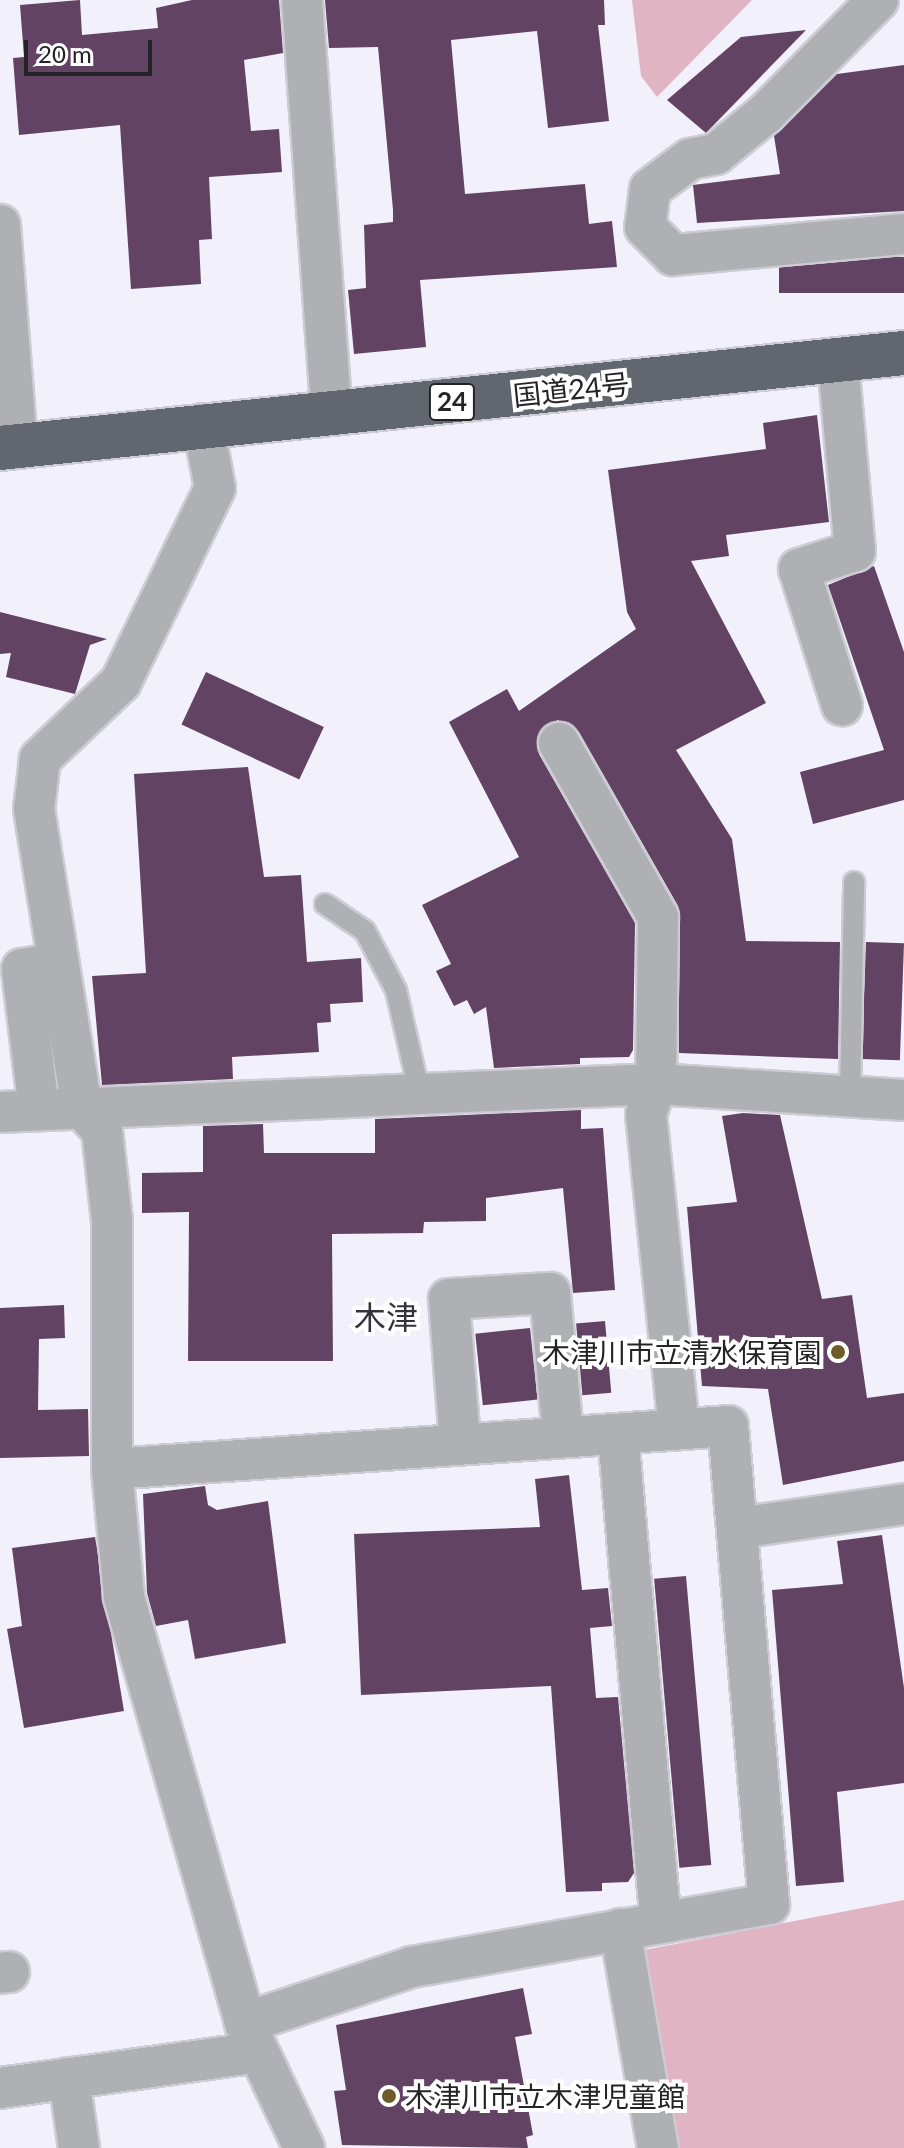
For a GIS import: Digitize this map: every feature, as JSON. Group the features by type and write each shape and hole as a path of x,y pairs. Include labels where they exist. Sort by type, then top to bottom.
{"highway":[{"name":"国道24号","path":"8,447 203,424 332,414 904,353"}],"street":[{"path":"302,0 332,414"},
{"path":"878,0 753,124 716,154 690,159 650,189 645,227 673,255 904,234"},
{"path":"0,225 8,447"},
{"path":"838,361 855,551 799,569 842,705"},
{"path":"203,424 215,488 127,669 96,709 40,759 34,809 82,1108 102,1130 112,1220 112,1469 124,1597 252,2038 304,2148"},
{"path":"559,743 658,917 656,1084 646,1114 679,1428"},
{"path":"39,1110 22,969 59,963"},
{"path":"0,1112 656,1084 904,1100"},
{"path":"460,1442 449,1299 550,1293 563,1436"},
{"path":"0,2088 69,2078 252,2038 412,1967 769,1904 728,1426 460,1442 112,1469"},
{"path":"618,1434 661,1921"},
{"path":"738,1528 904,1504"},
{"path":"620,1929 658,2148"},
{"path":"69,2078 79,2148"}],"lane":[{"path":"850,1097 854,882"},
{"path":"325,904 365,931 396,990 420,1095"}],"shaded area":[{"path":"632,0 752,0 657,97 641,76"},
{"path":"904,1900 904,2148 676,2148 639,1951"}],"building":[{"path":"80,0 82,35 158,28 156,8 192,0 279,0 283,53 244,60 251,131 279,129 282,172 209,177 212,239 199,240 201,284 131,289 120,125 19,135 13,58 24,57 20,5"},
{"path":"325,0 604,0 605,25 598,25 609,121 548,128 537,31 451,40 465,194 585,184 589,224 612,221 617,267 420,280 426,347 354,354 348,290 366,288 364,225 393,222 393,210 378,47 329,48"},
{"path":"806,30 706,133 667,100 741,37"},
{"path":"904,65 904,211 697,223 693,185 780,174 774,136 837,74"},
{"path":"779,257 904,257 904,293 779,293"},
{"path":"817,415 829,522 726,535 729,556 691,561 766,703 676,750 732,839 746,941 840,942 838,1059 679,1053 678,906 579,732 558,720 540,731 539,754 635,923 633,1050 629,1057 580,1058 580,1064 494,1068 486,1007 474,1014 467,1000 454,1006 436,971 451,964 422,905 519,857 449,722 507,689 519,711 636,629 627,612 608,470 766,449 763,423"},
{"path":"874,566 904,652 904,800 813,824 800,772 884,750 828,585"},
{"path":"0,612 107,639 90,645 75,694 6,677 11,653 0,654"},
{"path":"206,672 324,727 299,780 181,725"},
{"path":"248,767 264,877 301,875 307,962 361,958 363,1002 330,1004 331,1022 317,1023 319,1052 232,1057 233,1079 102,1085 92,976 146,973 134,774"},
{"path":"866,942 904,943 900,1060 862,1059"},
{"path":"581,1110 581,1129 603,1128 615,1290 573,1293 563,1188 486,1198 486,1221 424,1222 423,1233 332,1234 333,1361 188,1361 189,1212 142,1213 142,1173 203,1172 203,1126 263,1124 264,1153 375,1153 375,1119"},
{"path":"743,1113 780,1115 822,1299 852,1295 867,1398 904,1393 904,1461 783,1485 768,1389 702,1386 687,1207 737,1202 722,1116"},
{"path":"64,1305 65,1338 39,1339 38,1410 88,1409 89,1456 0,1458 0,1308"},
{"path":"605,1321 611,1393 582,1395 576,1324"},
{"path":"530,1328 538,1400 483,1405 475,1334"},
{"path":"569,1475 582,1590 608,1588 612,1626 590,1628 596,1698 618,1697 634,1873 628,1882 602,1883 602,1891 566,1892 551,1686 361,1695 354,1534 540,1527 535,1479"},
{"path":"205,1486 208,1505 217,1510 268,1501 286,1643 195,1659 188,1620 156,1626 147,1593 143,1494"},
{"path":"882,1535 904,1688 904,1783 837,1792 844,1882 796,1886 772,1590 843,1584 837,1541"},
{"path":"95,1537 124,1711 24,1728 7,1629 22,1626 12,1548"},
{"path":"686,1576 711,1865 679,1868 654,1579"},
{"path":"523,1988 532,2034 515,2037 533,2135 526,2137 528,2148 342,2145 334,2091 346,2090 336,2025"}],"place":[{"name":"木津川市立清水保育園","path":"838,1352"},
{"name":"木津川市立木津児童館","path":"389,2096"}],"district":[{"name":"木津","path":"386,1317"}]}
